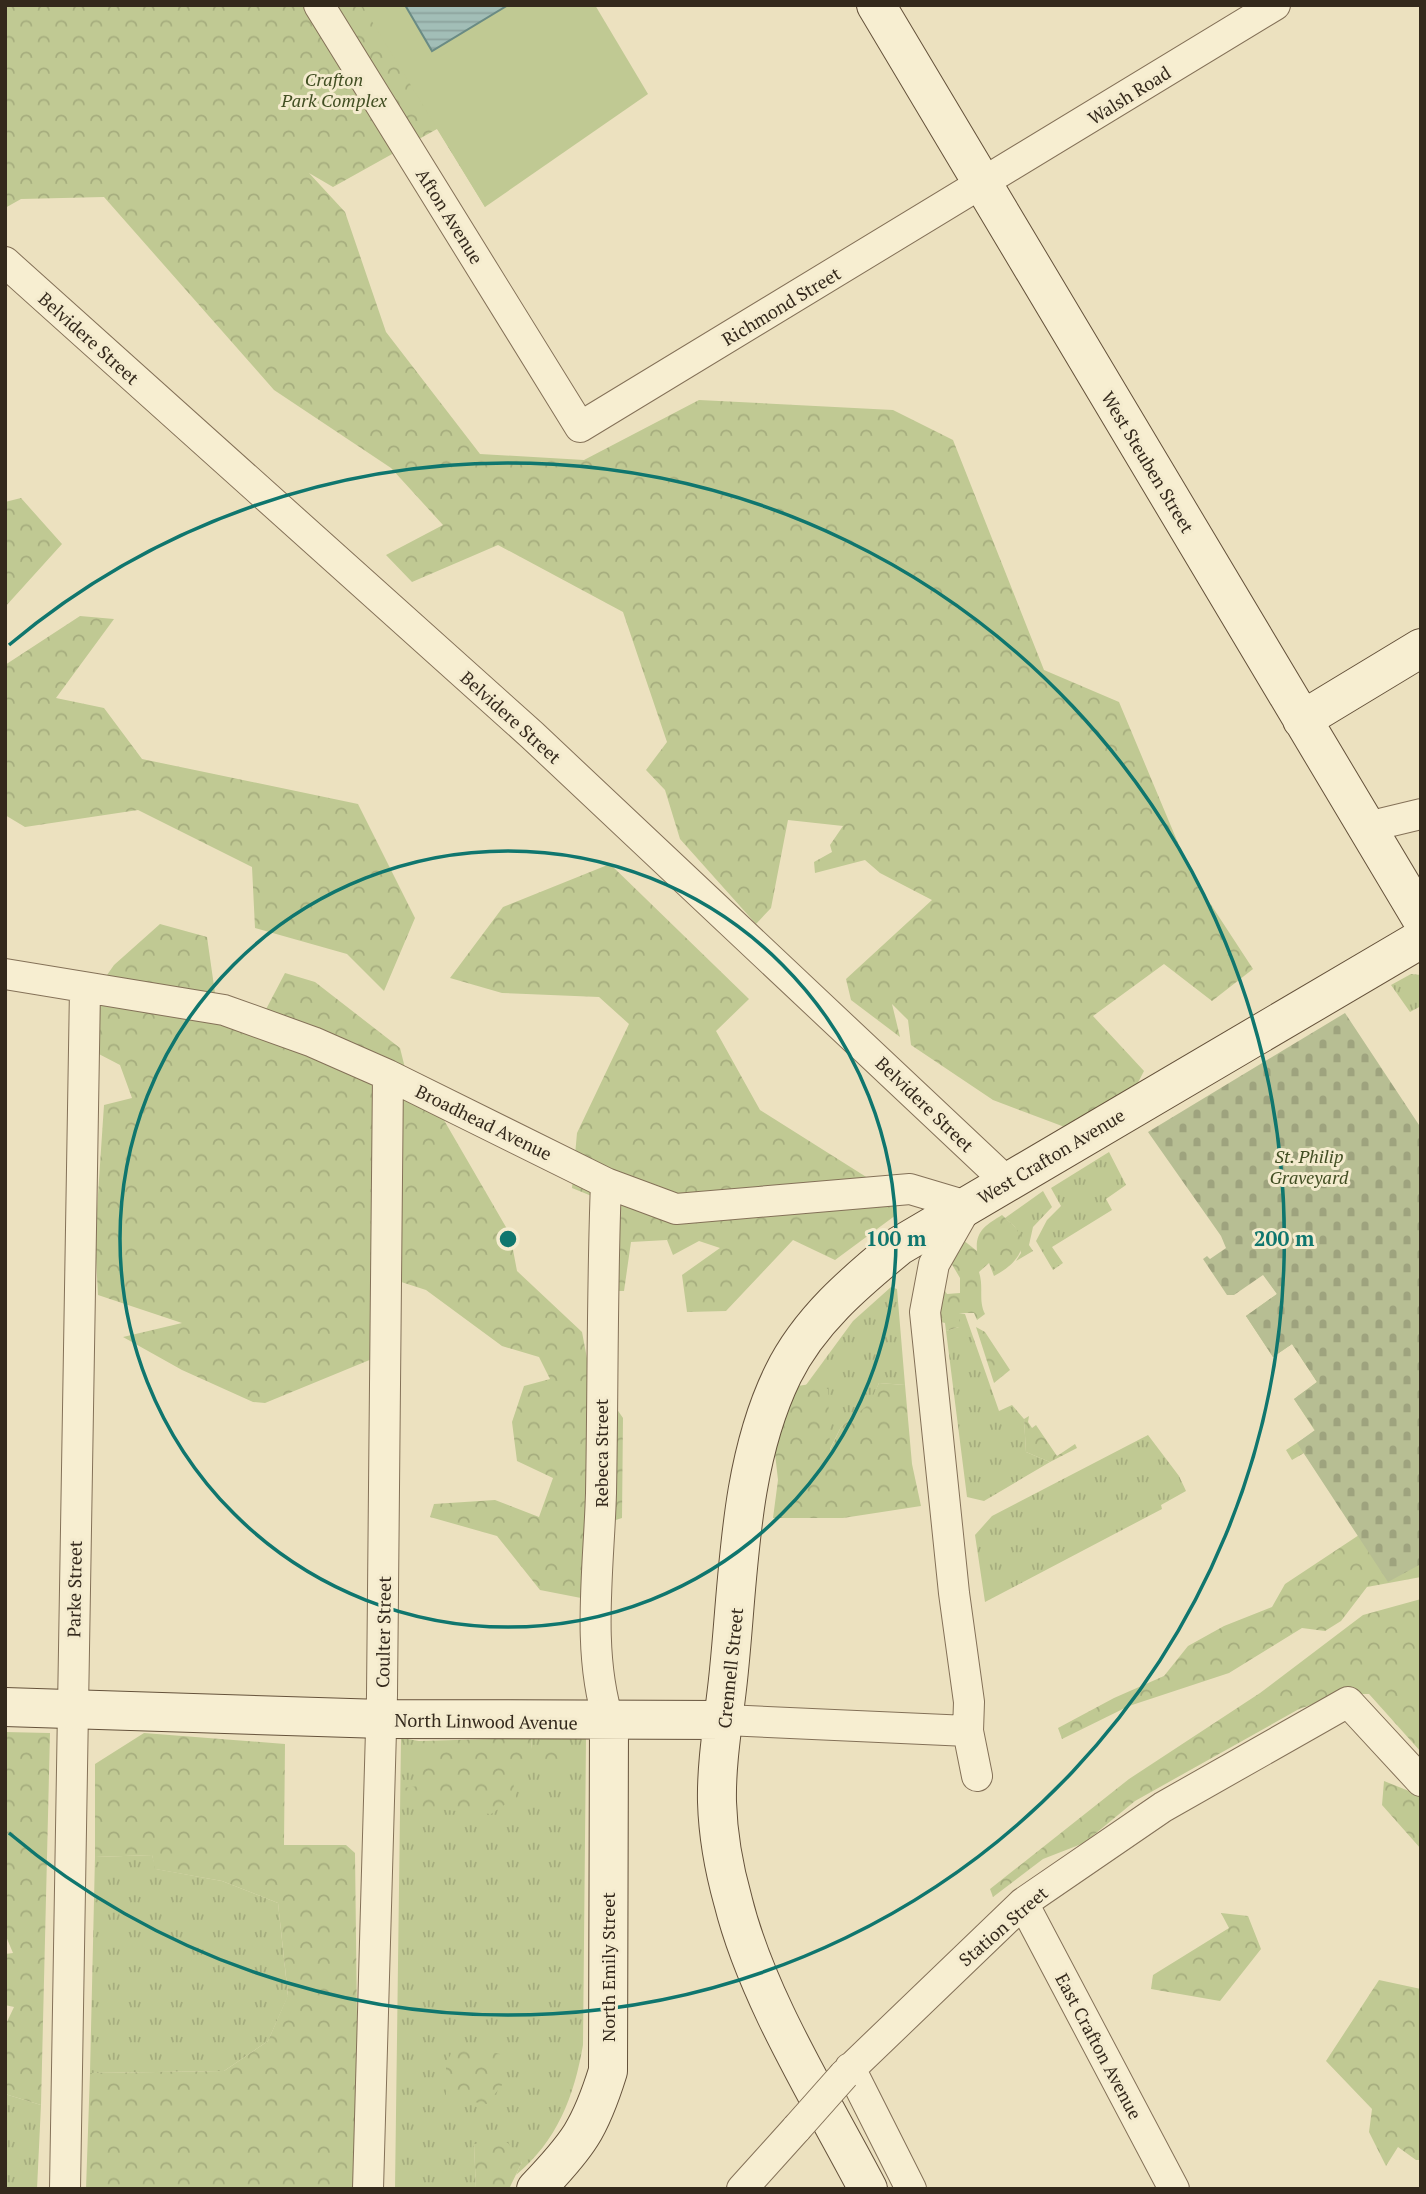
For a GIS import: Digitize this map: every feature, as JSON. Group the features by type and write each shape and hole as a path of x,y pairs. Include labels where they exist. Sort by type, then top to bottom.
{"main road":[{"name":"West Steuben Street","path":"876,5 1421,918"},
{"path":"1302,720 1421,648"},
{"name":"West Crafton Avenue","path":"967,1206 1421,939"},
{"name":"Crennell Street","path":"868,2189 769,1999 739,1924 722,1853 717,1801 724,1720 750,1479 762,1425 783,1373 838,1297 899,1246 967,1206"},
{"name":"North Linwood Avenue","path":"5,1707 382,1719 608,1722 724,1720"},
{"name":"North Emily Street","path":"536,2189 580,2139 594,2115 608,2071 608,1722"}],"street":[{"name":"Afton Avenue","path":"319,5 580,427"},
{"name":"Walsh Road","path":"983,185 1275,5"},
{"name":"Richmond Street","path":"580,427 983,185"},
{"name":"Belvidere Street","path":"5,262 532,735 1007,1182"},
{"path":"1367,827 1421,814"},
{"name":"Broadhead Avenue","path":"5,974 224,1010 313,1042 388,1075 606,1182 676,1209 911,1189 967,1206"},
{"name":"Parke Street","path":"65,2189 85,989"},
{"name":"Coulter Street","path":"368,2189 382,1719 388,1075"},
{"name":"Rebeca Street","path":"606,1182 601,1306 597,1635 600,1695 608,1722"},
{"name":"West Crafton Avenue","path":"967,1206 934,1264 925,1312 954,1593 977,1776"},
{"name":"Station Street","path":"742,2189 847,2072 1023,1903 1163,1807 1348,1702 1421,1781"},
{"name":"North Linwood Avenue","path":"724,1720 969,1716"},
{"name":"East Crafton Avenue","path":"1023,1903 1174,2189"},
{"path":"847,2072 911,2189"}],"green space":[{"name":"Crafton Park Complex","path":"5,5 595,5 485,207 437,129 333,187 309,173 345,212 386,332 480,454 584,460 699,400 893,410 953,440 1044,670 1119,702 1191,874 1253,969 1212,1001 1164,964 1093,1016 1144,1071 1127,1104 1078,1132 993,1100 911,1045 908,1020 892,1004 900,1037 851,1000 846,979 932,900 880,873 865,860 815,873 814,862 832,852 830,845 843,826 788,820 771,908 756,924 680,839 665,790 646,770 667,742 623,612 498,545 412,582 386,555 443,525 391,468 274,390 104,197 21,199 5,208"},
{"path":"362,5 595,5 648,94 485,207"},
{"path":"21,498 62,544 5,607 5,502"},
{"path":"80,616 114,619 56,698 104,708 142,759 358,804 415,918 384,991 347,954 255,928 252,867 138,810 25,827 5,815 5,665"},
{"path":"610,864 749,999 716,1031 760,1110 898,1197 896,1215 835,1260 793,1240 726,1311 687,1312 682,1275 720,1248 699,1241 673,1255 667,1240 631,1242 624,1291 614,1291 599,1199 572,1188 577,1133 629,1024 599,997 502,993 450,978 503,907"},
{"path":"160,924 207,937 216,1000 263,1015 285,973 315,982 400,1048 412,1096 441,1115 510,1234 517,1271 582,1332 589,1369 623,1418 622,1518 591,1528 581,1598 540,1590 497,1536 430,1517 434,1504 495,1500 539,1517 553,1478 517,1461 512,1422 524,1386 550,1379 539,1357 502,1346 426,1290 392,1279 372,1359 265,1403 253,1402 182,1370 123,1337 182,1323 98,1295 95,1239 104,1105 132,1098 120,1065 95,1052 79,1015 114,965"},
{"path":"1411,974 1421,975 1421,1006 1410,1012 1391,985"},
{"name":"St. Philip Graveyard","path":"1345,1013 1421,1128 1421,1564 1388,1582 1297,1443 1315,1430 1294,1399 1317,1382 1292,1344 1273,1357 1246,1316 1277,1294 1263,1275 1234,1295 1227,1295 1203,1259 1207,1256 1210,1259 1226,1248 1221,1236 1148,1132"},
{"path":"1109,1152 1126,1185 1106,1199 1112,1210 1052,1247 1063,1263 1053,1270 1036,1241 1047,1220 1061,1206 1051,1188"},
{"path":"1043,1191 1052,1207 1033,1227 1029,1245 1033,1251 1016,1261 1021,1253 1015,1227 1005,1218"},
{"path":"1002,1215 1015,1227 1024,1242 1019,1254 1009,1266 994,1276 989,1263 979,1272 985,1314 977,1320 974,1313 959,1313 959,1327 946,1331 945,1323 934,1320 941,1285 947,1294 960,1293 960,1278 950,1261 963,1240 977,1251 980,1233"},
{"path":"1264,1275 1421,1283 1421,1577 1367,1587 1341,1621 1325,1631 1302,1628 1229,1673 1129,1706 1062,1739 1058,1728 1114,1698 1164,1676 1188,1646 1224,1626 1272,1607 1285,1584 1359,1535 1304,1453 1292,1460 1286,1450 1315,1431 1294,1399 1317,1382 1292,1344 1273,1357 1246,1316 1277,1294"},
{"path":"891,1287 897,1289 905,1385 879,1383 870,1404 841,1427 829,1451 806,1385 853,1321"},
{"path":"959,1313 965,1314 999,1411 1012,1405 1024,1419 1026,1452 1050,1462 984,1501 967,1497 946,1331 959,1327"},
{"path":"976,1327 985,1332 1010,1370 994,1383"},
{"path":"879,1383 905,1385 912,1464 921,1506 843,1518 773,1518 778,1480 771,1418 786,1388 810,1384 828,1389 830,1450 841,1427 869,1404"},
{"path":"1029,1416 1028,1422 1032,1428 1036,1425 1057,1456 1075,1444 1077,1448 1050,1462 1026,1452 1024,1419"},
{"path":"1148,1435 1179,1476 1186,1491 1161,1505 1162,1509 985,1602 975,1535 992,1516"},
{"path":"1421,1599 1421,1752 1369,1694 1342,1694 1299,1709 1135,1801 1084,1843 1043,1859 993,1897 990,1889 1129,1779 1260,1693 1363,1615"},
{"path":"5,1732 50,1733 41,2105 5,2094 5,2026 14,2007 5,2005 5,1954 13,1953 5,1934"},
{"path":"144,1733 285,1744 284,1845 346,1845 355,1853 359,2189 86,2189 90,2073 224,2071 268,2041 288,1995 278,1903 222,1881 155,1869 152,1855 95,1857 95,1764"},
{"path":"401,1738 419,1741 419,1786 402,1806 510,1768 532,1749 531,1738 586,1739 583,2045 579,2064 569,2100 553,2133 516,2175 522,2162 474,2144 476,2189 395,2189"},
{"path":"531,1738 532,1749 562,1747 564,1764 510,1768 516,1797 491,1814 402,1806 402,1788 419,1786 419,1741"},
{"path":"1384,1781 1419,1795 1421,1793 1421,1849 1382,1805"},
{"path":"152,1855 156,1869 222,1881 278,1903 288,1996 268,2041 224,2071 90,2073 95,1857"},
{"path":"1221,1913 1248,1916 1261,1949 1220,2001 1151,1989 1153,1975 1229,1928"},
{"path":"1379,1980 1421,1989 1421,2160 1416,2160 1398,2147 1386,2166 1369,2132 1372,2109 1326,2061"},
{"path":"457,2043 500,2054 502,2085 487,2104 446,2098 446,2063"},
{"path":"5,2094 41,2105 37,2189 5,2189"},
{"path":"508,2143 522,2162 509,2189 476,2189 474,2144"}],"water":[{"path":"405,5 508,5 432,51"}]}
